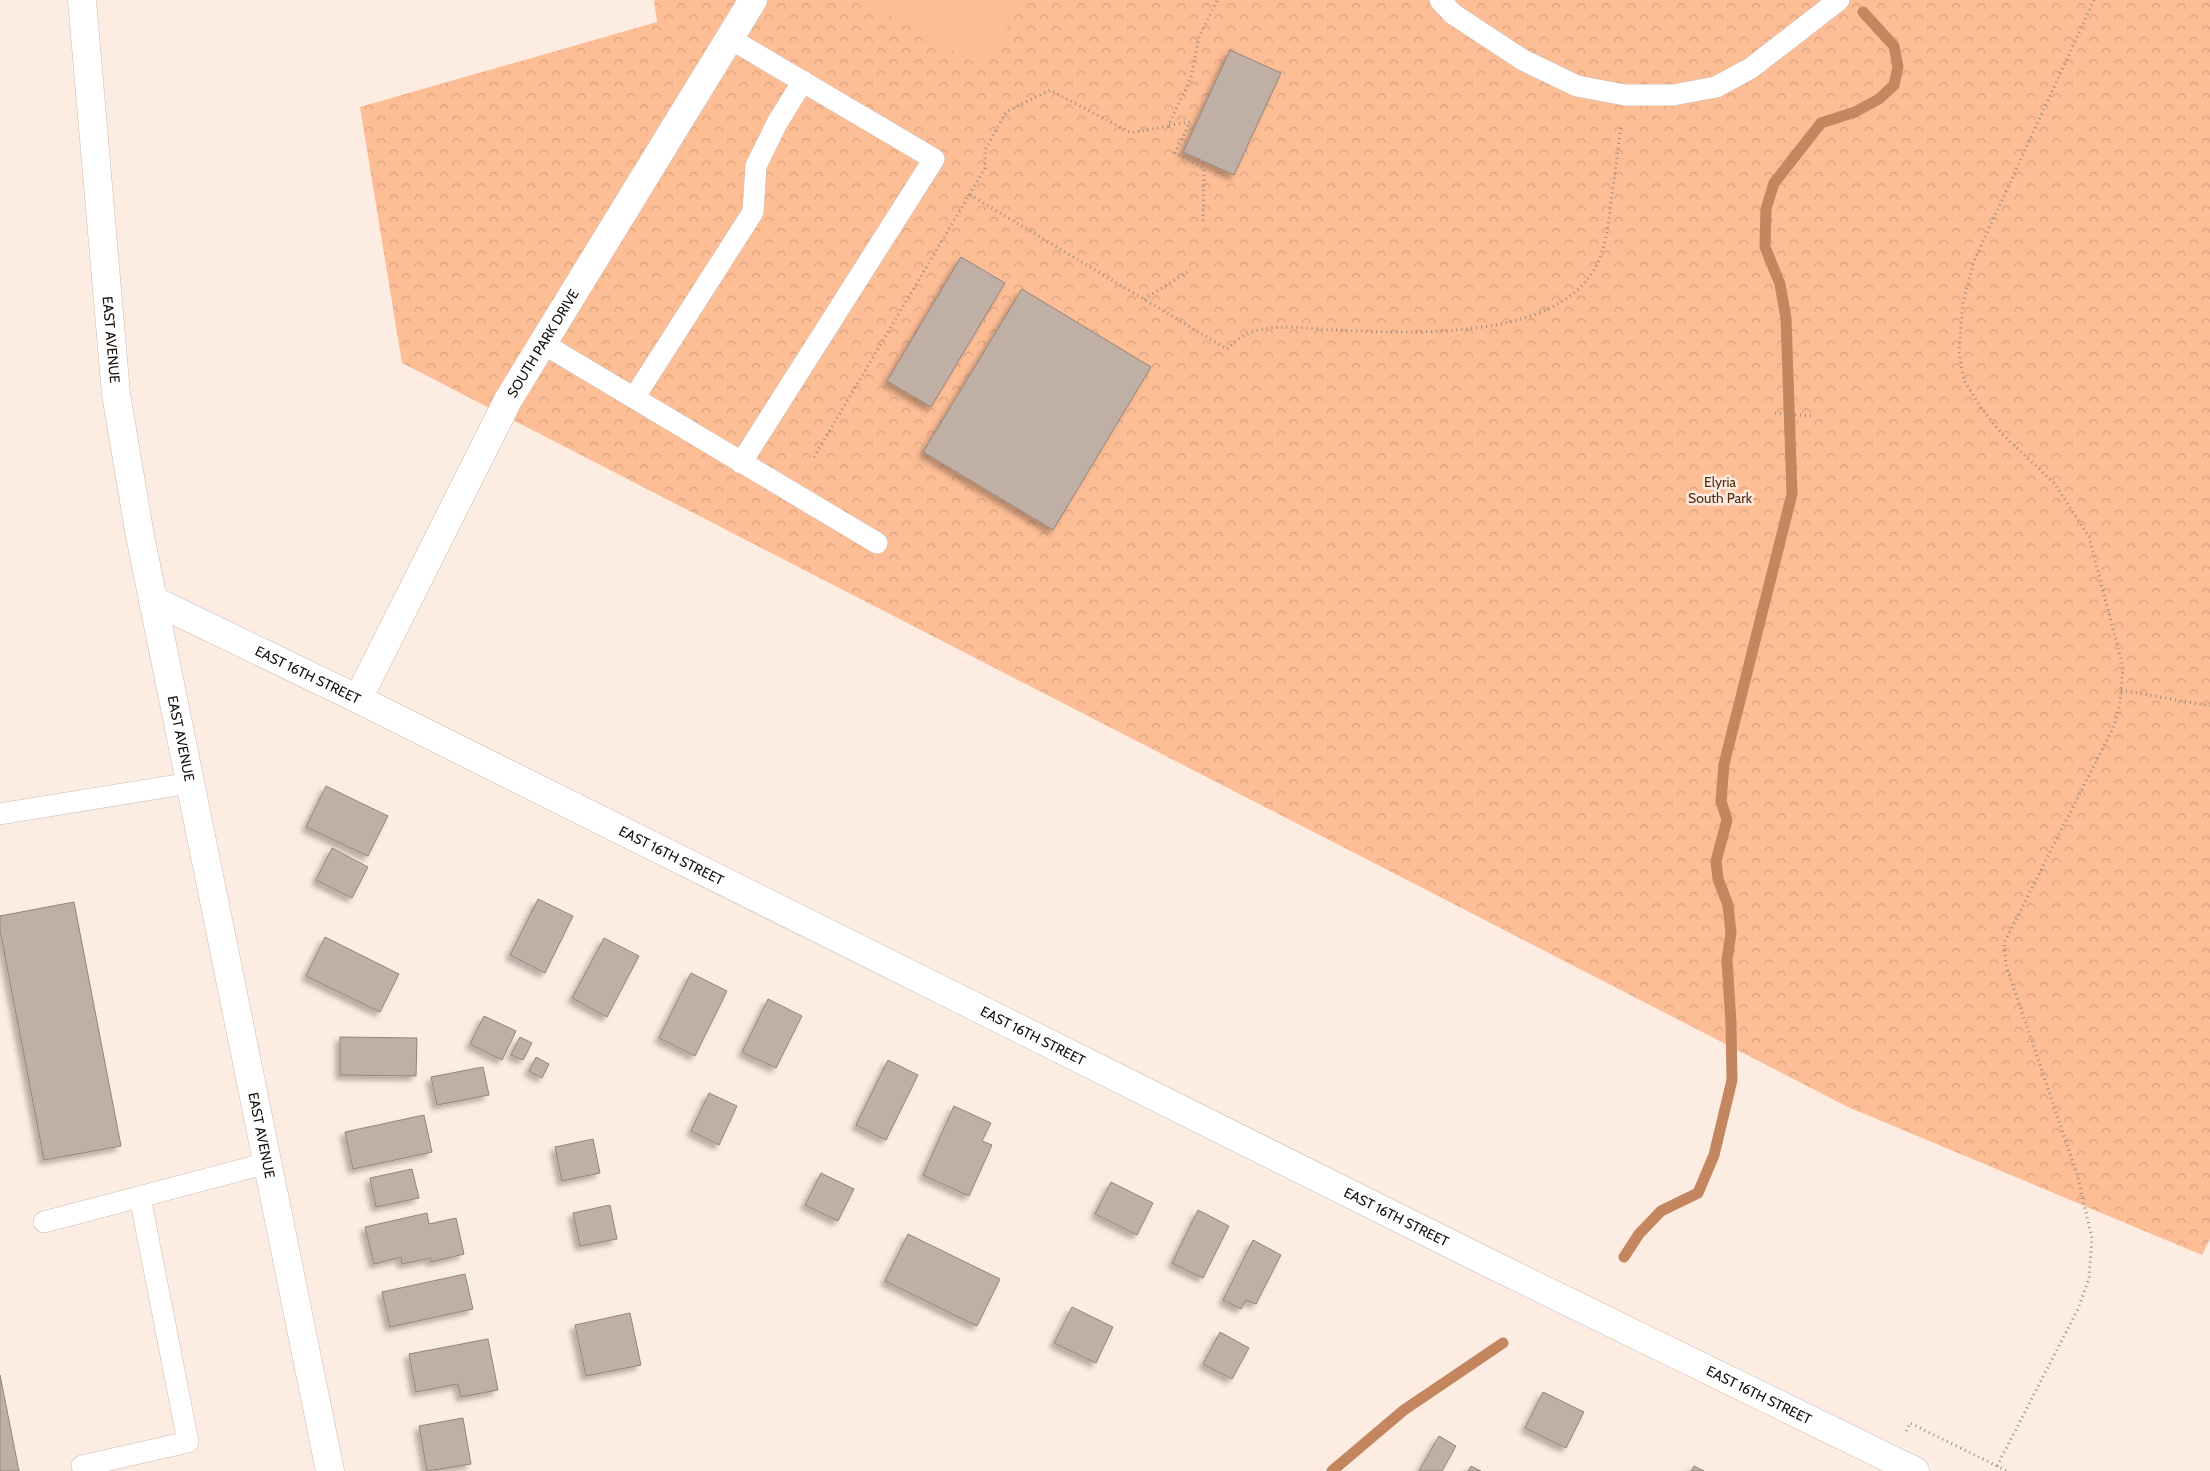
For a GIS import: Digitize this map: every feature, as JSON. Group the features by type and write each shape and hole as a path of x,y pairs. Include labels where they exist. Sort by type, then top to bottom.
{"street":[{"name":"EAST AVENUE","path":"82,0 116,394 153,600 330,1471"},
{"name":"SOUTH PARK DRIVE","path":"358,699 508,400 753,0"},
{"name":"EAST 16TH STREET","path":"153,600 358,699 1482,1259 1903,1465"}],"lane":[{"path":"1440,0 1452,14 1523,60 1577,86 1625,95 1673,95 1716,87 1751,68 1839,0"},
{"path":"730,38 934,159 742,463"},
{"path":"634,398 753,212 756,166 777,124 803,81"},
{"path":"542,343 878,543"},
{"path":"0,814 190,783"},
{"path":"44,1222 268,1163"},
{"path":"82,1466 188,1442 140,1197"}],"path":[{"path":"1168,126 1191,78 1199,37 1217,0"},
{"path":"1997,1466 2078,1309 2089,1278 2092,1238 2077,1174 2006,964 2004,943 2114,726 2120,702 2123,667 2089,537 2055,484 2002,434 1981,408 1964,380 1959,352 1963,303 1974,261 2094,0"},
{"path":"814,457 970,195 985,168 985,150 1006,112 1050,90 1131,133 1190,122 1175,153 1204,168 1203,223"},
{"path":"970,195 1227,349 1244,335 1285,328 1359,331 1478,329 1528,317 1554,306 1574,294 1588,279 1606,241 1625,95"},
{"path":"1144,299 1191,270"},
{"path":"1775,413 1812,416"},
{"path":"2121,690 2210,706"},
{"path":"1903,1465 1910,1423 2007,1471"}],"green space":[{"name":"Elyria South Park","path":"654,0 2210,0 2210,1239 2202,1255 1848,1107 402,363 360,107 657,22"},
{"path":"863,0 1018,0 1021,1 984,68"}],"building":[{"path":"1230,50 1281,73 1234,175 1183,152"},
{"path":"961,257 1005,283 931,407 887,381"},
{"path":"1022,289 1151,367 1053,530 923,452"},
{"path":"326,786 388,816 368,856 306,827"},
{"path":"332,848 368,867 352,898 316,880"},
{"path":"538,899 573,916 545,973 510,955"},
{"path":"74,902 121,1146 44,1160 0,930 0,916"},
{"path":"325,937 399,974 380,1012 306,976"},
{"path":"604,938 639,956 607,1017 572,998"},
{"path":"691,973 727,991 695,1056 659,1038"},
{"path":"768,999 802,1016 776,1068 742,1052"},
{"path":"484,1016 516,1031 502,1060 470,1044"},
{"path":"340,1037 417,1038 416,1076 340,1075"},
{"path":"520,1037 532,1043 523,1060 511,1055"},
{"path":"536,1057 549,1064 542,1078 529,1071"},
{"path":"888,1060 918,1075 886,1140 856,1125"},
{"path":"483,1067 489,1095 437,1105 431,1077"},
{"path":"709,1093 737,1106 719,1145 691,1131"},
{"path":"954,1106 991,1123 982,1141 992,1145 969,1196 923,1175"},
{"path":"424,1115 432,1152 353,1169 345,1132"},
{"path":"593,1139 600,1173 562,1181 555,1147"},
{"path":"412,1169 419,1198 376,1207 370,1178"},
{"path":"821,1173 854,1189 838,1221 805,1205"},
{"path":"1111,1182 1153,1203 1137,1235 1095,1214"},
{"path":"610,1205 617,1239 580,1246 573,1213"},
{"path":"1198,1210 1229,1226 1203,1278 1172,1263"},
{"path":"427,1213 429,1224 456,1218 464,1254 431,1262 431,1258 402,1264 401,1257 374,1264 365,1227"},
{"path":"908,1234 1000,1279 977,1326 885,1281"},
{"path":"1253,1240 1281,1255 1256,1304 1246,1300 1241,1309 1223,1300"},
{"path":"465,1274 473,1309 390,1327 382,1292"},
{"path":"1072,1307 1113,1327 1096,1363 1054,1343"},
{"path":"630,1313 641,1365 586,1376 575,1325"},
{"path":"1220,1332 1249,1348 1232,1379 1203,1364"},
{"path":"488,1339 498,1390 461,1397 458,1384 416,1392 409,1354"},
{"path":"0,1375 19,1471 0,1471"},
{"path":"1543,1392 1584,1412 1566,1448 1525,1428"},
{"path":"463,1418 471,1464 427,1471 419,1426"},
{"path":"1439,1436 1456,1446 1442,1471 1419,1471"},
{"path":"1471,1466 1481,1471 1468,1471"},
{"path":"1694,1466 1704,1471 1691,1471"}],"waterway":[{"path":"1624,1257 1639,1234 1661,1211 1698,1193 1714,1155 1732,1080 1727,960 1731,933 1728,905 1718,879 1716,861 1727,820 1721,801 1724,764 1792,494 1786,318 1780,284 1765,247 1766,209 1774,183 1821,123 1855,112 1879,99 1894,85 1898,67 1894,46 1863,12"},
{"path":"1332,1471 1404,1410 1503,1343"}]}
